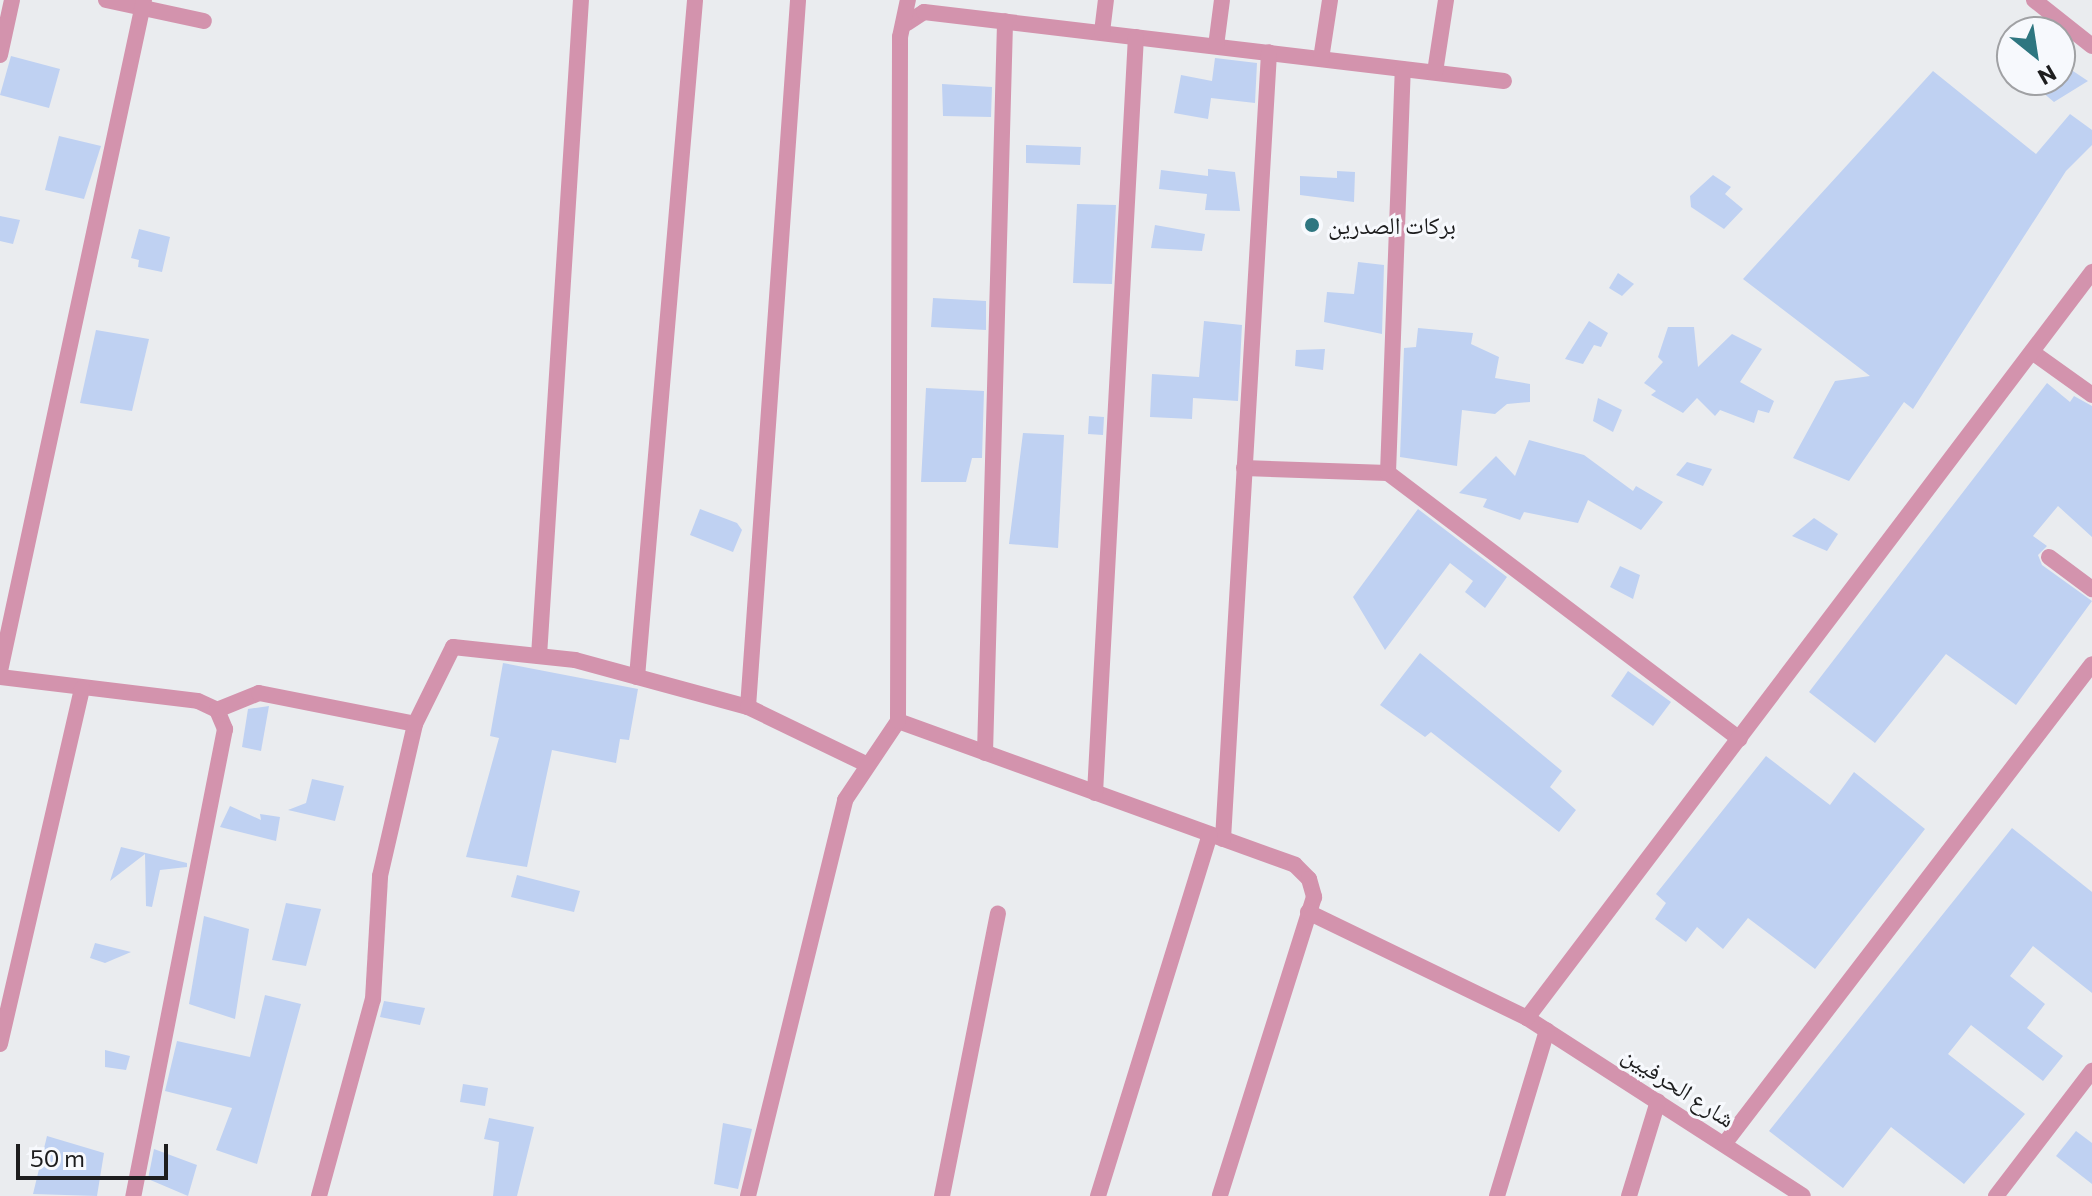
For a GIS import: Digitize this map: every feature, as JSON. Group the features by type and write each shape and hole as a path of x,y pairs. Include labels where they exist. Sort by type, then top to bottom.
{"street":[{"path":"0,55 12,0"},
{"path":"106,0 143,4 204,21"},
{"path":"539,656 581,0"},
{"path":"637,677 695,0"},
{"path":"748,707 798,0"},
{"path":"748,1196 819,889 845,800 898,721 900,37 907,23 908,0"},
{"path":"1102,32 1106,0"},
{"path":"1216,46 1222,0"},
{"path":"1321,59 1330,0"},
{"path":"1435,72 1446,0"},
{"path":"2034,0 2092,46"},
{"path":"0,671 143,4"},
{"path":"907,23 924,12 1504,81"},
{"path":"985,753 1005,21"},
{"path":"1095,793 1136,37"},
{"path":"1098,1196 1216,837 1244,468 1269,52"},
{"path":"1388,473 1403,69"},
{"path":"1527,1018 2092,272"},
{"path":"2032,352 2092,395"},
{"path":"1244,468 1388,473 1740,739"},
{"path":"2049,557 2092,589"},
{"path":"319,1196 373,999 380,876 415,724 453,647 539,656 637,677 748,707 868,765"},
{"path":"1725,1143 2092,664"},
{"path":"0,677 217,710 259,693 415,724"},
{"path":"0,1044 82,688"},
{"path":"133,1196 225,729 217,710"},
{"path":"898,721 1295,865 1314,897 1220,1196"},
{"name":"شارع الحرفيين","path":"1308,912 1527,1018 1803,1196"},
{"path":"942,1196 998,914"},
{"path":"1497,1196 1547,1030"},
{"path":"1996,1196 2092,1071"},
{"path":"1629,1196 1658,1101"}],"building":[{"path":"11,56 60,69 49,108 0,95"},
{"path":"1215,58 1257,63 1255,103 1211,98 1208,119 1174,113 1181,75 1212,81"},
{"path":"1933,71 2036,154 2070,114 2092,130 2092,145 2066,171 1913,409 1904,402 1849,481 1793,458 1835,381 1870,376 1743,279"},
{"path":"2076,73 2088,81 2076,88"},
{"path":"942,84 992,87 991,117 943,116"},
{"path":"2047,96 2064,96 2054,102"},
{"path":"59,136 101,146 84,199 45,190"},
{"path":"1026,145 1081,147 1080,165 1026,163"},
{"path":"1208,169 1235,172 1240,211 1205,210 1207,194 1159,189 1161,170 1208,176"},
{"path":"1337,171 1355,172 1354,202 1300,195 1300,176 1337,178"},
{"path":"1713,175 1731,187 1725,194 1743,209 1724,229 1691,207 1690,196"},
{"path":"1077,204 1116,205 1112,284 1073,283"},
{"path":"0,216 20,220 13,244 0,241"},
{"path":"1155,225 1205,234 1202,251 1151,248"},
{"path":"139,229 170,237 162,272 138,267 139,260 131,258"},
{"path":"1358,262 1384,265 1382,334 1324,322 1327,292 1354,294"},
{"path":"1618,273 1634,284 1622,296 1609,288"},
{"path":"933,298 986,301 986,330 931,327"},
{"path":"1204,321 1242,325 1238,401 1193,398 1192,419 1150,417 1152,374 1199,377"},
{"path":"1589,321 1608,333 1601,347 1594,345 1583,364 1565,359"},
{"path":"1668,327 1694,327 1698,367 1732,334 1762,349 1740,382 1774,401 1769,413 1758,410 1754,423 1720,410 1715,416 1697,398 1683,413 1651,395 1656,391 1644,383 1663,362 1658,357"},
{"path":"1418,328 1473,333 1471,344 1499,357 1495,378 1530,384 1530,402 1507,404 1495,414 1462,410 1457,466 1400,457 1404,348 1416,347"},
{"path":"96,330 149,339 132,411 80,403"},
{"path":"1325,349 1323,370 1295,366 1296,350"},
{"path":"2047,383 2070,402 2074,396 2092,406 2092,537 2058,506 2033,536 2047,546 2038,555 2042,565 2092,601 2016,705 1946,654 1875,743 1809,692"},
{"path":"926,388 984,391 982,458 972,458 966,482 921,482"},
{"path":"1598,398 1622,410 1613,432 1593,421"},
{"path":"1089,416 1104,417 1103,435 1088,434"},
{"path":"1023,433 1064,435 1058,548 1009,544"},
{"path":"1529,440 1584,455 1633,491 1636,486 1663,502 1641,530 1588,500 1578,523 1524,512 1520,520 1483,507 1487,499 1459,493 1496,456 1515,476"},
{"path":"1687,462 1712,469 1703,486 1676,475"},
{"path":"700,509 737,523 742,530 733,552 690,535"},
{"path":"1418,509 1507,577 1485,608 1465,592 1473,581 1450,563 1385,650 1353,597"},
{"path":"1814,518 1838,534 1827,551 1792,536"},
{"path":"1620,566 1640,575 1633,599 1610,587"},
{"path":"1420,653 1562,771 1550,787 1576,810 1559,832 1431,732 1425,737 1380,705"},
{"path":"503,663 638,689 629,740 620,739 616,763 552,750 527,867 466,857 499,738 490,736"},
{"path":"1628,671 1671,702 1653,726 1611,696"},
{"path":"269,706 261,751 242,747 248,709"},
{"path":"1766,756 1830,805 1854,772 1925,829 1815,969 1748,918 1723,949 1697,927 1686,942 1655,919 1666,903 1656,894"},
{"path":"312,779 344,786 335,821 288,810 306,803"},
{"path":"230,806 261,820 260,814 280,817 276,841 220,827"},
{"path":"2012,828 2092,892 2092,993 2033,946 2010,976 2045,1004 2027,1028 2063,1056 2043,1081 1971,1025 1948,1054 2025,1114 1964,1184 1891,1127 1843,1188 1769,1131"},
{"path":"121,847 187,863 187,867 160,870 152,907 146,906 145,854 110,881"},
{"path":"517,875 580,891 574,912 511,897"},
{"path":"286,903 321,909 306,966 272,960"},
{"path":"204,916 249,929 235,1019 189,1004"},
{"path":"95,943 131,952 105,963 90,958"},
{"path":"265,995 301,1004 257,1164 216,1150 232,1108 165,1091 177,1041 250,1057"},
{"path":"384,1001 425,1008 420,1025 380,1017"},
{"path":"105,1050 130,1056 126,1070 105,1067"},
{"path":"463,1084 488,1088 485,1106 460,1102"},
{"path":"489,1118 534,1127 517,1196 493,1196 499,1142 484,1139"},
{"path":"723,1123 752,1129 738,1189 714,1184"},
{"path":"2076,1131 2092,1143 2092,1184 2056,1156"},
{"path":"47,1136 104,1153 97,1196 33,1194"},
{"path":"154,1149 197,1165 188,1196 148,1179"}],"place":[{"name":"بركات الصدرين","path":"1312,225"}]}
